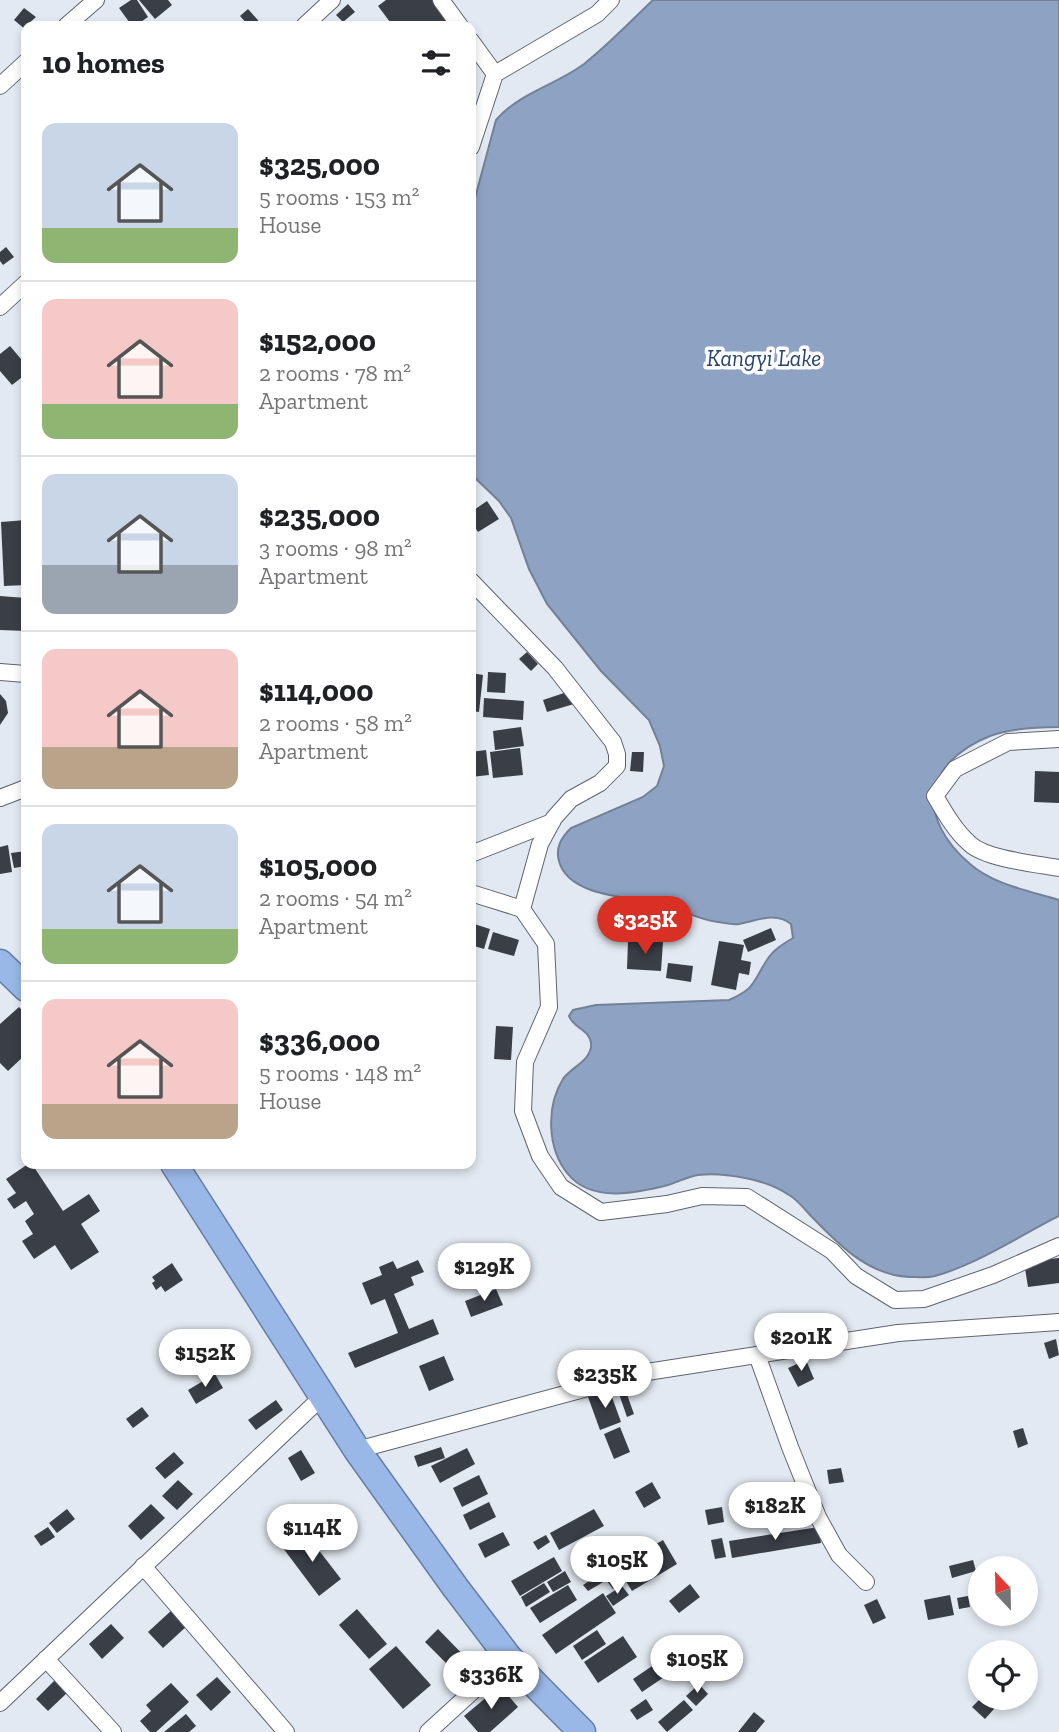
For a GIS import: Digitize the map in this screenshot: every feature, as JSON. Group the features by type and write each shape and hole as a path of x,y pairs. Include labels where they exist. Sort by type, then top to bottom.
{"highway":[{"path":"177,1169 357,1450 455,1587 509,1658 582,1732"}],"street":[{"path":"77,6 96,0"},
{"path":"309,21 332,0"},
{"path":"441,0 456,21"},
{"path":"476,131 495,74 597,14 611,0"},
{"path":"476,48 495,74"},
{"path":"0,86 21,67"},
{"path":"0,307 21,288"},
{"path":"476,586 555,668 613,742 617,754 617,766 600,783 571,799 552,822 540,844 522,909"},
{"path":"0,672 21,674"},
{"path":"1059,738 1008,742 955,769 935,796 949,820 972,847 1002,858 1059,868"},
{"path":"0,798 21,790"},
{"path":"476,852 552,822"},
{"path":"476,895 522,909 546,944 549,1007 525,1062 523,1111 540,1156 561,1187 601,1212 667,1204 702,1196 747,1197 832,1251 856,1276 895,1300 924,1299 993,1276 1059,1245"},
{"path":"357,1450 647,1372 898,1333 1059,1322"},
{"path":"757,1355 818,1517 839,1555 866,1582"},
{"path":"0,1703 324,1395"},
{"path":"143,1566 286,1732"},
{"path":"428,1732 509,1658"},
{"path":"46,1659 113,1732"}],"water":[{"name":"Kangyi Lake","path":"653,0 1059,0 1059,727 1007,731 968,747 951,761 940,776 935,793 935,810 941,828 970,864 1001,882 1059,900 1059,1216 983,1257 935,1276 894,1275 867,1264 843,1247 798,1202 774,1186 728,1175 704,1174 629,1193 602,1192 578,1183 568,1174 556,1152 551,1127 557,1090 563,1079 585,1059 591,1049 588,1035 569,1016 573,1010 596,1005 729,1000 749,988 772,953 793,938 791,924 779,918 736,924 711,921 662,904 587,889 565,873 558,851 565,835 571,828 643,797 657,786 664,766 660,746 649,720 601,671 547,604 529,569 511,518 499,501 476,479 476,194 496,120 527,96 584,64"}],"building":[{"path":"131,0 137,0 148,17 142,21 128,21 119,8"},
{"path":"139,0 168,0 172,5 155,19"},
{"path":"386,0 437,0 452,21 389,21 378,6"},
{"path":"348,4 355,12 344,21 336,15"},
{"path":"24,8 36,17 32,21 21,21 21,26 14,20"},
{"path":"248,9 259,21 244,21 240,16"},
{"path":"6,247 14,257 3,265 0,252"},
{"path":"10,346 21,359 21,378 12,385 0,371 0,354"},
{"path":"487,501 499,519 478,532 476,509"},
{"path":"21,520 21,585 4,586 1,522"},
{"path":"0,596 21,598 21,631 0,630"},
{"path":"527,652 538,664 531,671 519,659"},
{"path":"488,672 506,673 505,693 487,692"},
{"path":"476,674 483,675 479,712 476,712"},
{"path":"570,691 574,704 547,712 543,700"},
{"path":"0,694 6,701 8,713 0,725"},
{"path":"484,698 524,701 523,720 483,717"},
{"path":"521,727 524,746 495,750 493,731"},
{"path":"520,748 523,775 493,778 490,752"},
{"path":"486,750 489,775 476,776 476,751"},
{"path":"632,752 644,752 643,772 630,771"},
{"path":"1035,771 1059,772 1059,803 1034,802"},
{"path":"8,845 12,872 0,874 0,847"},
{"path":"21,852 21,867 14,868 11,853"},
{"path":"668,908 670,921 655,923 653,910"},
{"path":"476,925 490,929 484,949 476,947"},
{"path":"771,928 776,940 748,952 743,940"},
{"path":"493,932 519,940 514,956 488,949"},
{"path":"628,941 663,942 661,971 627,969"},
{"path":"719,941 744,945 741,960 751,962 749,975 739,973 736,990 711,985"},
{"path":"668,963 693,966 691,982 666,978"},
{"path":"19,1007 21,1009 21,1059 8,1071 0,1063 0,1024"},
{"path":"496,1026 513,1027 511,1060 494,1059"},
{"path":"21,1169 35,1169 63,1211 89,1194 100,1211 81,1224 99,1252 71,1270 55,1245 34,1259 22,1241 33,1234 25,1221 34,1214 26,1201 14,1209 7,1199 16,1193 6,1179"},
{"path":"1059,1258 1059,1283 1028,1287 1024,1262"},
{"path":"418,1260 424,1272 411,1277 414,1285 394,1294 409,1329 433,1319 439,1334 355,1368 348,1353 398,1333 385,1299 371,1305 362,1283 382,1275 379,1267 393,1261 397,1269"},
{"path":"172,1263 183,1280 165,1292 161,1286 156,1290 152,1277"},
{"path":"496,1289 503,1305 471,1317 465,1301"},
{"path":"1056,1339 1059,1355 1049,1359 1044,1343"},
{"path":"444,1356 454,1380 429,1391 419,1366"},
{"path":"806,1360 814,1379 798,1387 788,1368"},
{"path":"215,1374 223,1388 196,1404 188,1390"},
{"path":"609,1389 621,1422 600,1430 588,1397"},
{"path":"625,1389 634,1414 627,1417 618,1391"},
{"path":"276,1400 283,1410 256,1430 248,1420"},
{"path":"142,1407 149,1416 133,1428 126,1419"},
{"path":"620,1427 630,1452 614,1459 604,1434"},
{"path":"1023,1428 1028,1444 1018,1448 1013,1431"},
{"path":"441,1447 445,1458 418,1467 414,1456"},
{"path":"467,1448 475,1464 440,1483 431,1466"},
{"path":"301,1450 315,1473 301,1481 288,1458"},
{"path":"174,1452 184,1463 165,1479 155,1468"},
{"path":"841,1468 844,1482 829,1484 827,1470"},
{"path":"479,1475 488,1494 462,1507 453,1488"},
{"path":"178,1480 193,1494 177,1510 162,1496"},
{"path":"652,1482 661,1498 644,1508 635,1492"},
{"path":"802,1493 804,1506 752,1513 750,1501"},
{"path":"489,1502 496,1517 470,1530 463,1515"},
{"path":"151,1504 165,1518 141,1540 128,1526"},
{"path":"722,1507 724,1522 708,1525 705,1510"},
{"path":"67,1509 75,1519 57,1533 49,1523"},
{"path":"594,1509 604,1526 559,1550 550,1533"},
{"path":"48,1527 55,1537 41,1546 34,1536"},
{"path":"819,1527 821,1543 732,1558 729,1541"},
{"path":"304,1531 341,1579 319,1596 283,1548"},
{"path":"503,1532 510,1545 485,1558 478,1544"},
{"path":"546,1535 550,1542 538,1550 533,1542"},
{"path":"722,1538 726,1557 715,1559 711,1540"},
{"path":"663,1540 677,1564 632,1591 617,1567"},
{"path":"554,1557 562,1571 520,1596 511,1581"},
{"path":"968,1561 968,1573 952,1578 949,1566"},
{"path":"565,1571 571,1582 553,1592 547,1582"},
{"path":"613,1571 622,1583 613,1589 604,1577"},
{"path":"600,1574 605,1581 588,1591 583,1585"},
{"path":"544,1583 550,1592 526,1607 521,1597"},
{"path":"690,1584 700,1597 679,1613 669,1601"},
{"path":"568,1585 577,1600 540,1623 530,1608"},
{"path":"622,1586 629,1595 613,1606 606,1596"},
{"path":"603,1593 616,1613 556,1654 542,1635"},
{"path":"950,1595 954,1615 928,1620 924,1600"},
{"path":"968,1596 968,1607 959,1609 957,1598"},
{"path":"877,1599 886,1618 873,1624 864,1605"},
{"path":"173,1609 188,1625 163,1648 148,1632"},
{"path":"357,1609 387,1644 369,1659 339,1625"},
{"path":"111,1624 124,1638 102,1659 89,1644"},
{"path":"438,1629 473,1665 460,1677 425,1642"},
{"path":"597,1630 606,1644 582,1660 573,1646"},
{"path":"623,1636 637,1657 598,1683 584,1662"},
{"path":"396,1646 431,1685 403,1709 369,1669"},
{"path":"664,1658 673,1671 642,1692 633,1679"},
{"path":"217,1677 231,1692 211,1711 196,1695"},
{"path":"56,1679 68,1692 48,1711 36,1699"},
{"path":"171,1683 189,1702 156,1732 150,1732 140,1721 151,1711 146,1705"},
{"path":"699,1684 708,1694 696,1706 686,1696"},
{"path":"500,1686 518,1707 490,1732 478,1732 464,1716"},
{"path":"646,1699 653,1710 637,1720 630,1710"},
{"path":"684,1700 693,1710 667,1732 658,1722"},
{"path":"975,1710 993,1710 985,1719"},
{"path":"754,1712 765,1721 756,1732 738,1732"},
{"path":"186,1714 196,1726 189,1732 164,1732"}]}
